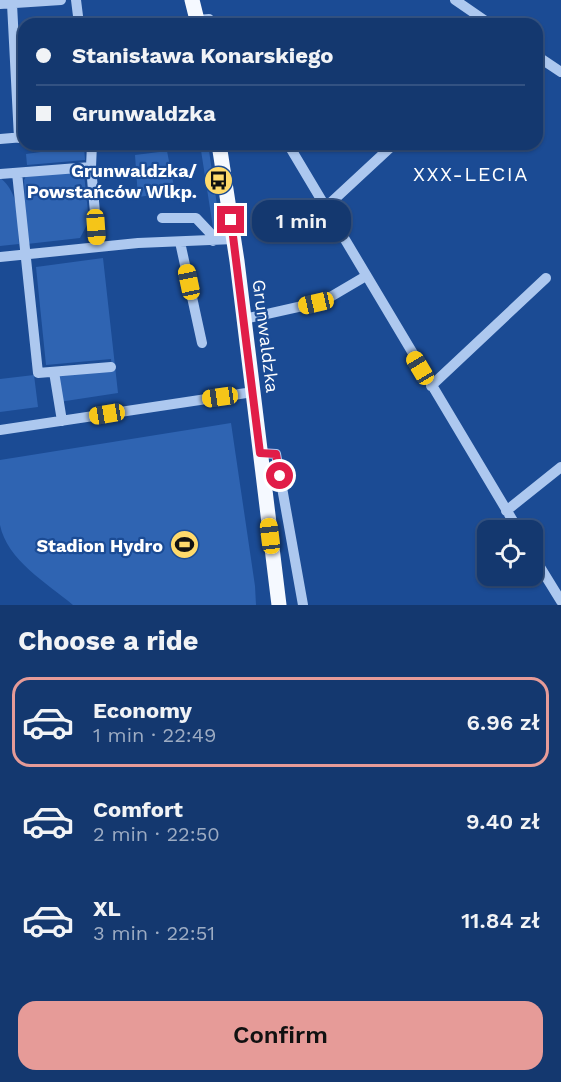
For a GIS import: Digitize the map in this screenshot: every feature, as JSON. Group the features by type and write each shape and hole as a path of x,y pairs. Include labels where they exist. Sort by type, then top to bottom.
{"main road":[{"path":"192,0 196,18"},
{"name":"Grunwaldzka","path":"220,150 234,239 279,605"}],"street":[{"path":"18,104 6,4 61,0"},
{"path":"76,0 78,18"},
{"path":"455,0 481,18"},
{"path":"543,60 561,72"},
{"path":"0,140 18,138"},
{"path":"92,150 98,247"},
{"path":"291,150 512,520"},
{"path":"325,208 388,150"},
{"path":"0,174 92,167"},
{"path":"17,173 38,373 111,367"},
{"path":"162,218 196,218 213,236 213,241"},
{"path":"0,257 98,247 234,239"},
{"path":"180,242 202,343"},
{"path":"244,320 316,303 366,276"},
{"path":"432,386 546,278"},
{"path":"54,372 62,421"},
{"path":"0,430 253,392"},
{"path":"260,453 276,454 303,605"},
{"path":"506,510 561,467"},
{"path":"543,572 561,602"}],"shaded area":[{"path":"55,150 84,150 85,160 27,165 26,154"},
{"path":"201,150 209,150 221,232 216,236"},
{"path":"167,151 175,192 138,197 135,155"},
{"path":"79,170 84,174 89,221 80,238 27,244 24,180 27,174"},
{"path":"0,178 7,184 15,199 19,244 0,246"},
{"path":"103,258 118,393 59,402 56,375 112,370 111,359 46,365 36,267"},
{"path":"34,375 38,407 0,412 0,379"},
{"path":"231,423 256,605 73,605 29,570 4,538 0,525 0,460"}],"place":[{"name":"Grunwaldzka/ Powstańców Wlkp.","path":"218,180"},
{"name":"Stadion Hydro","path":"184,545"}],"district":[{"name":"XXX-LECIA","path":"471,174"}],"route":[{"path":"231,220 260,453 276,454 280,476"}]}
